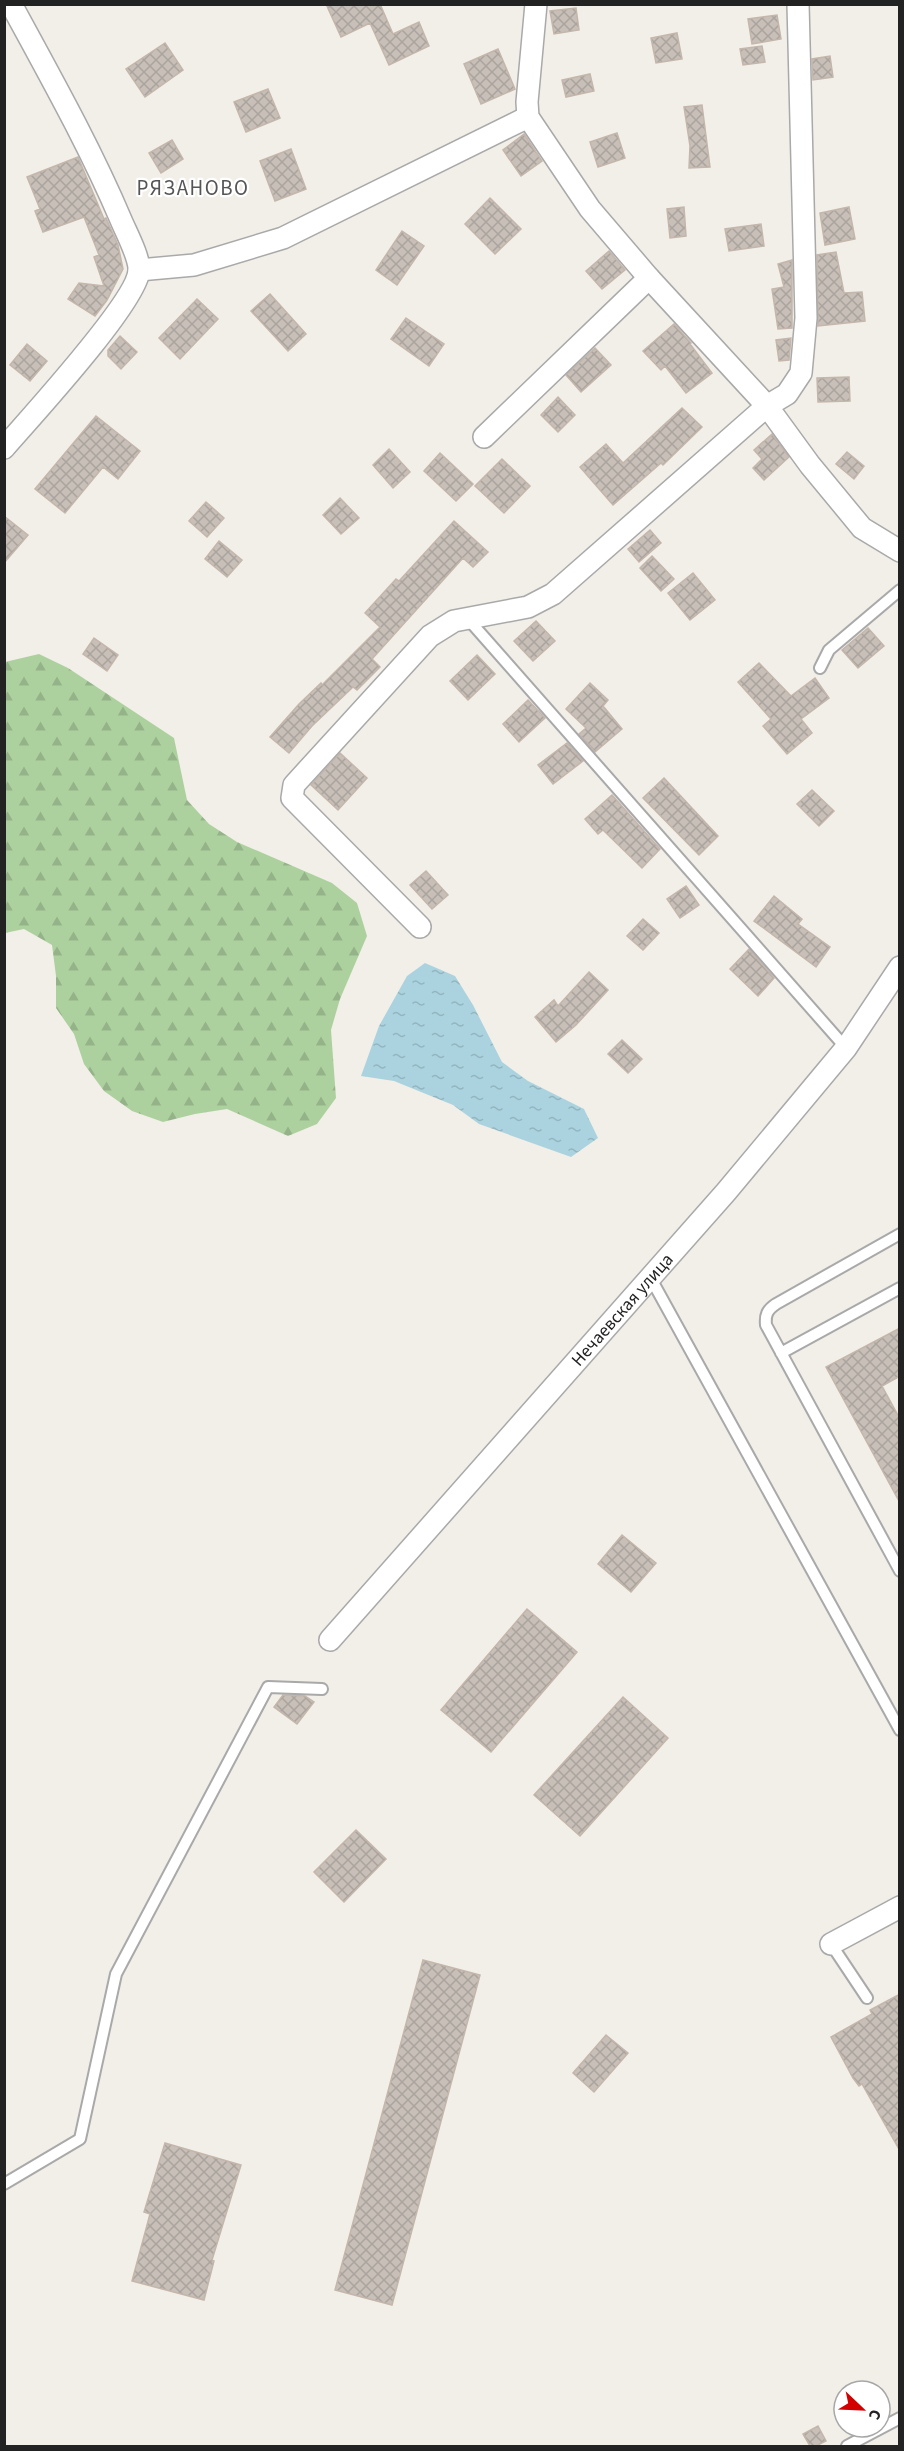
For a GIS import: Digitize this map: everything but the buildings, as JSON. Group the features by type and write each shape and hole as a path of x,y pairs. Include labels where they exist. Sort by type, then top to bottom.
{"street":[{"path":"4,448 86,353 132,292 139,270 130,241 95,160 11,4"},
{"path":"536,4 527,102 528,117 590,209 649,278 767,406 810,465 862,528 900,551"},
{"path":"420,927 292,798 294,785 430,636 454,621 528,607 553,594 767,406 787,394 801,373 806,318 798,4"},
{"path":"139,270 194,265 283,238 528,117"},
{"path":"484,437 649,278"},
{"name":"Нечаевская улица","path":"330,1640 726,1192 846,1048 900,967"},
{"path":"831,1944 900,1907"}],"lane":[{"path":"820,668 829,650 900,590"},
{"path":"468,618 846,1048"},
{"path":"900,1234 776,1304 768,1310 765,1317 766,1325 900,1571"},
{"path":"650,1277 900,1730"},
{"path":"781,1353 900,1288"},
{"path":"4,2184 80,2139 116,1974 268,1687 322,1689"},
{"path":"831,1944 867,1998"},
{"path":"847,2446 900,2418"}],"green space":[{"path":"39,654 68,668 174,738 187,800 209,824 237,842 332,883 357,903 367,936 340,999 331,1030 336,1098 317,1124 288,1136 227,1109 163,1122 132,1111 104,1091 84,1064 74,1034 56,1008 56,976 52,945 24,929 5,933 5,662"}],"water":[{"path":"425,963 455,976 473,1005 502,1062 528,1081 584,1109 598,1138 571,1157 479,1124 453,1105 394,1081 361,1076 379,1026 407,976"}],"district":[{"name":"РЯЗАНОВО","path":"193,188"}]}
